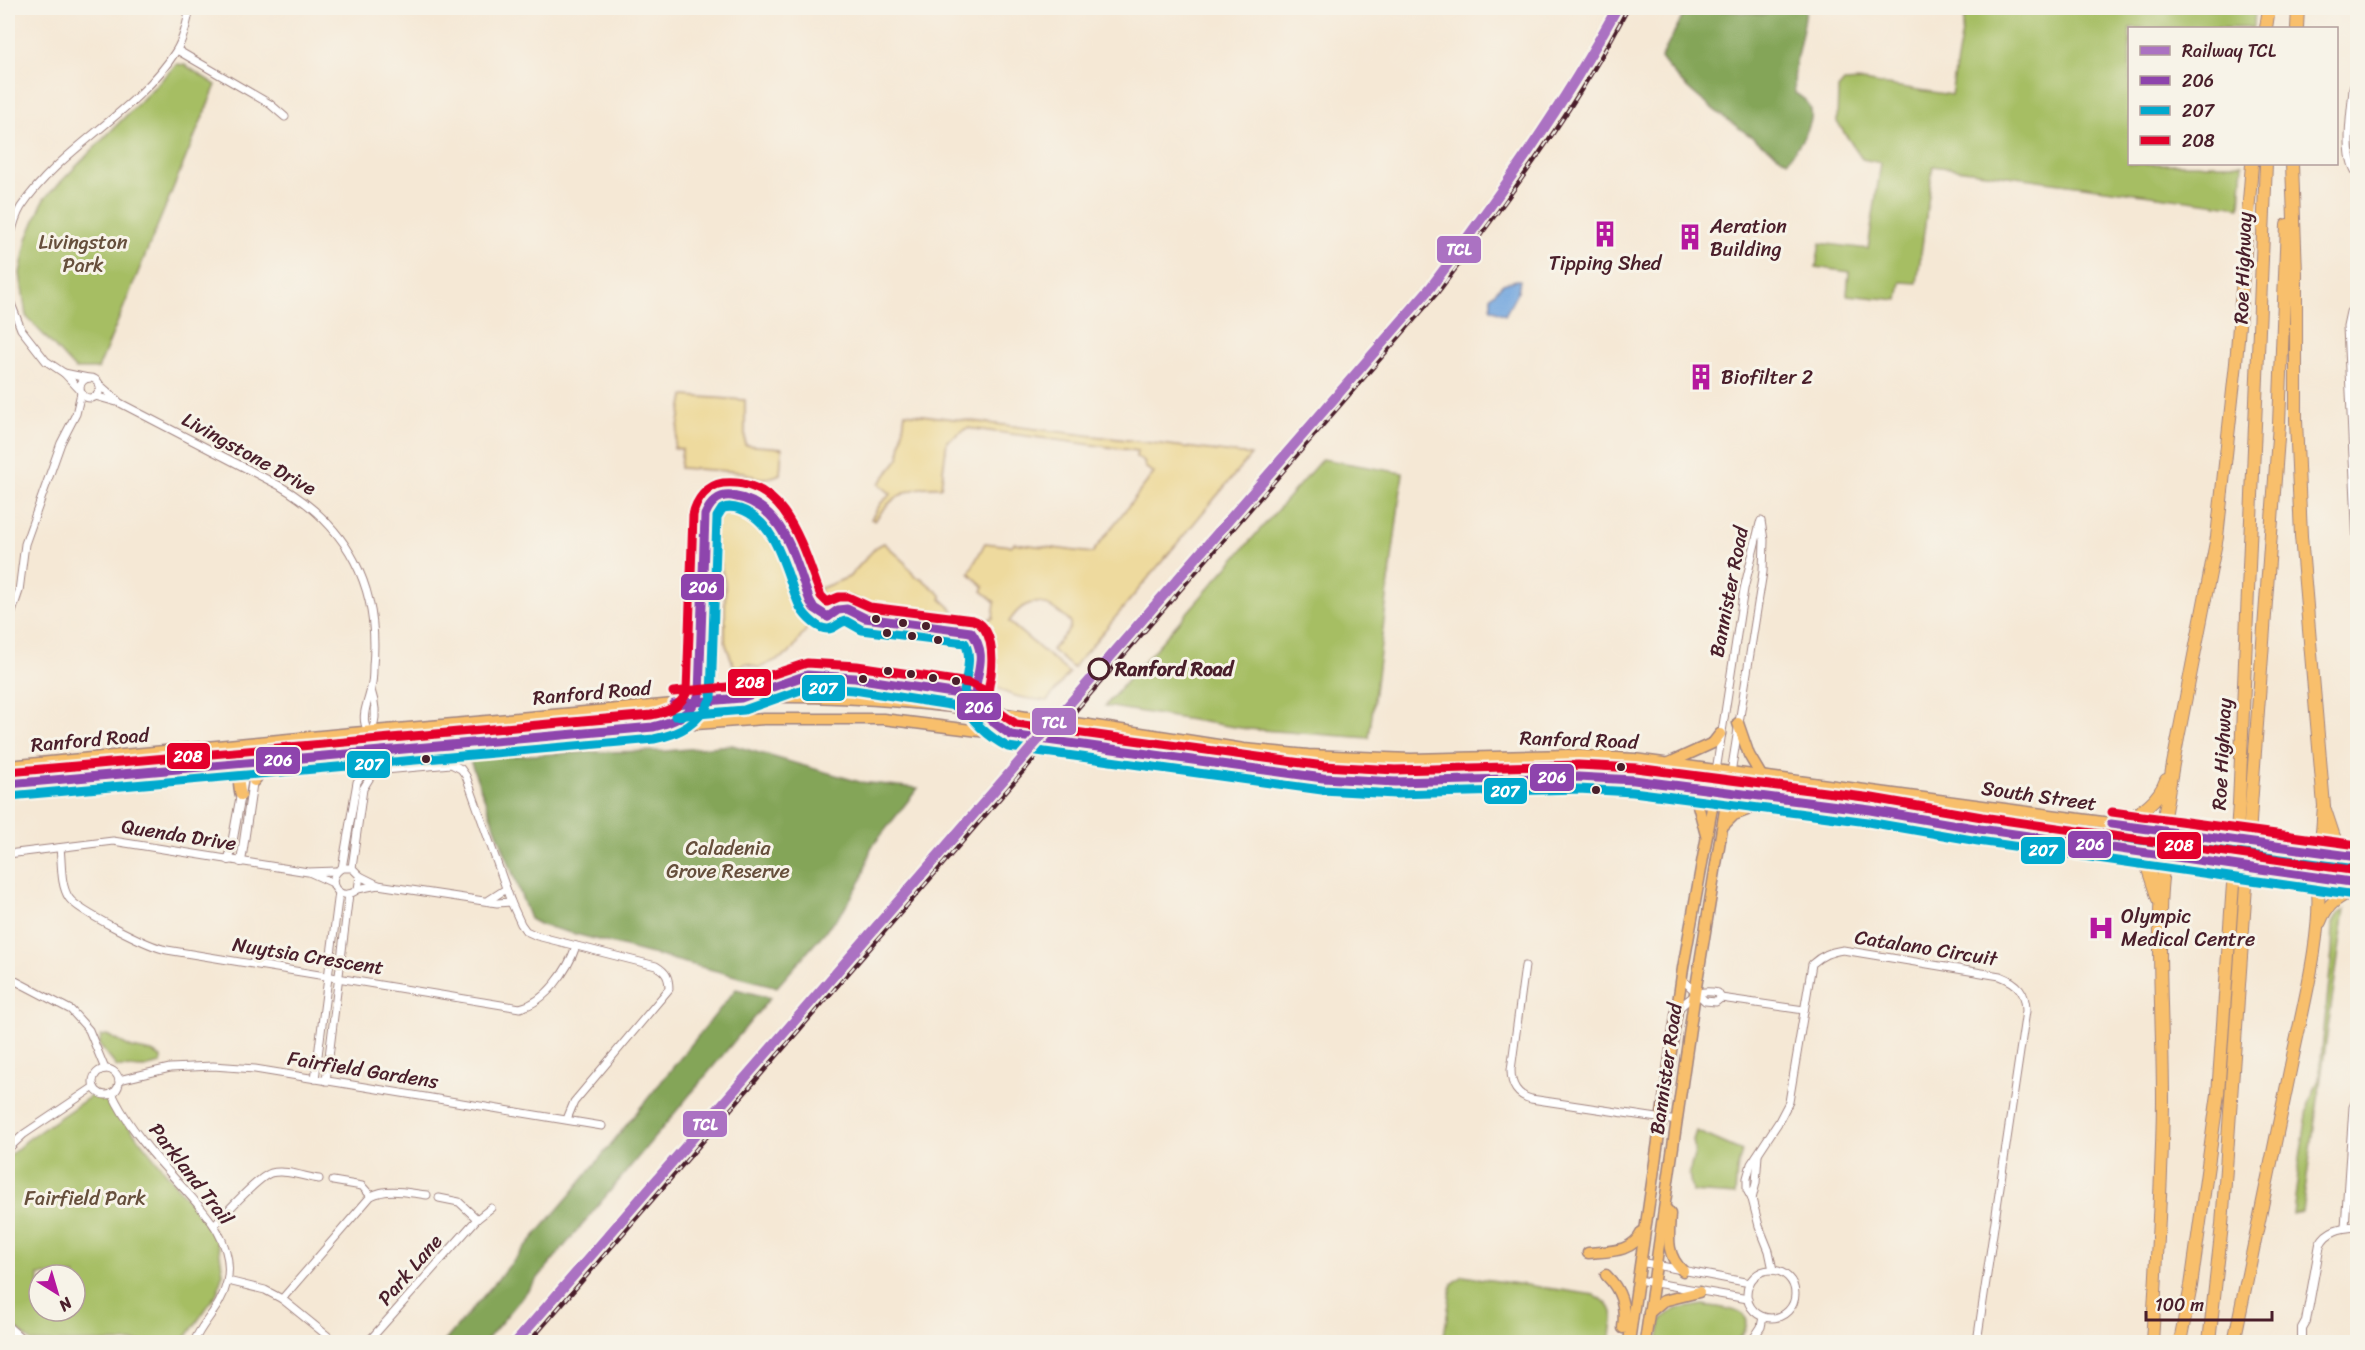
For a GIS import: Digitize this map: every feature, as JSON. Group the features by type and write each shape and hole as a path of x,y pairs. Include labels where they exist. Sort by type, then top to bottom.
{"highway":[{"path":"2269,27 2270,8"},
{"path":"2297,27 2298,8"},
{"path":"2187,859 2174,844 2167,831 2164,817 2217,537 2236,363 2252,165"},
{"name":"Roe Highway","path":"2245,805 2266,165"},
{"path":"2290,872 2308,868 2319,851 2324,806 2301,536 2296,420 2296,273 2291,165"},
{"name":"Roe Highway","path":"2209,1342 2222,1225 2245,805 2279,424 2291,165"},
{"path":"2118,825 2158,797 2173,764"},
{"path":"2324,806 2334,837 2353,857"},
{"path":"2152,1342 2163,1102 2160,903 2168,856 2174,844 2192,834"},
{"path":"2234,1342 2299,1028 2315,933 2317,877 2312,863 2302,851 2295,847"},
{"path":"2128,851 2147,866 2160,903"},
{"name":"Roe Highway","path":"2180,1342 2191,1286 2218,1094 2240,885"},
{"path":"2315,933 2325,909 2338,897 2358,888"}],"main road":[{"name":"Ranford Road","path":"8,766 714,700 803,696 885,699 1089,725 1244,749 1308,755 1411,759 1568,755 1669,764 1716,771"},
{"name":"Ranford Road","path":"8,784 249,761 410,749 519,737 806,717 883,720 1011,735 1239,768 1334,779 1395,782 1578,777 1634,780 1714,790"},
{"path":"1738,723 1749,755 1762,777"},
{"path":"1669,764 1713,743 1720,734"},
{"path":"254,782 269,766 311,758"},
{"path":"227,763 235,767 238,773 241,795"},
{"name":"South Street","path":"1716,771 2295,847 2353,857"},
{"name":"Bannister Road","path":"1628,1342 1660,1119 1707,839 1716,771"},
{"name":"Bannister Road","path":"1645,1342 1695,993 1731,773"},
{"path":"1680,785 1695,795 1707,839"},
{"name":"South Street","path":"1714,790 1870,810 1980,829 2358,883"},
{"path":"1724,825 1734,815 1777,799"},
{"path":"1664,1207 1670,1214 1671,1255 1675,1264 1683,1271"},
{"path":"1588,1253 1624,1249 1634,1244 1645,1225"},
{"path":"1605,1275 1620,1293 1625,1316 1623,1331 1628,1342"},
{"path":"1649,1313 1663,1301 1700,1292"}],"street":[{"path":"8,246 20,209 47,177 96,130 151,83 177,50 190,8"},
{"path":"177,50 270,104 285,117"},
{"path":"2358,78 2353,87 2349,155 2353,169 2358,175"},
{"path":"8,296 21,329 46,361 64,373 81,392 93,397"},
{"path":"2358,305 2350,312 2347,326 2354,407 2358,567"},
{"path":"64,373 88,378 99,384 98,393 76,414"},
{"path":"8,624 19,591 25,544 36,510 61,443 76,414 81,383 88,378"},
{"name":"Livingstone Drive","path":"99,384 120,403 299,498 320,514 339,535 363,580 376,637 371,690 364,720 371,732"},
{"name":"Livingstone Drive","path":"93,397 120,403"},
{"name":"Bannister Road","path":"1716,771 1744,589 1761,521 1764,540 1763,572 1731,773"},
{"name":"Livingstone Drive","path":"371,690 375,701 376,720 371,732"},
{"path":"376,720 381,726 397,729"},
{"path":"349,754 360,747 371,732 381,741 410,749"},
{"path":"229,860 244,773 255,753 269,741"},
{"path":"215,746 232,750 252,765 254,782 241,862"},
{"path":"315,1079 339,892 333,883 334,877 340,870 357,782 362,775 374,771 451,764 466,776 511,902 526,931 537,936 656,966 663,970 669,979 669,989 574,1102 567,1119"},
{"path":"352,868 363,789 374,771"},
{"name":"Quenda Drive","path":"8,854 113,841 308,872 340,870"},
{"name":"Nuytsia Crescent","path":"60,848 65,891 73,903 143,943 166,950 520,1008 530,1006 539,999 566,968 576,946"},
{"path":"340,870 352,868"},
{"path":"352,868 360,876 378,885 497,903 511,902"},
{"name":"Quenda Drive","path":"308,872 333,883"},
{"path":"358,889 360,876"},
{"path":"339,892 349,894 358,889 378,885"},
{"path":"489,900 506,889"},
{"path":"326,1081 349,894"},
{"name":"Catalano Circuit","path":"1773,1270 1769,1251 1758,1226 1752,1198 1747,1190 1747,1178 1751,1164 1789,1102 1812,964 1819,957 1830,952 1843,950 2000,976 2013,981 2026,997 2025,1023 1977,1342"},
{"path":"1525,966 1511,1070 1512,1082 1518,1092 1531,1099 1677,1121"},
{"path":"8,977 71,1010 89,1030 105,1069"},
{"path":"1682,979 1695,993"},
{"path":"1677,1010 1695,993 1707,990 1718,993 1721,998 1804,1010"},
{"name":"Fairfield Gardens","path":"119,1080 170,1068 213,1066 255,1069 602,1126"},
{"path":"105,1069 114,1071 119,1080 117,1089 103,1095 94,1087 94,1078 97,1073 105,1069"},
{"path":"8,1149 24,1134 94,1087"},
{"name":"Parkland Trail","path":"112,1093 126,1118 214,1225 227,1254 228,1281 224,1296 194,1342"},
{"path":"2345,1227 2353,1107 2358,1096"},
{"path":"214,1225 257,1182 271,1173 319,1179"},
{"path":"333,1181 362,1186 371,1196"},
{"path":"282,1299 371,1196 390,1191 427,1196"},
{"path":"438,1198 459,1202 477,1219"},
{"name":"Park Lane","path":"368,1342 477,1219 492,1208"},
{"path":"2308,1342 2306,1321 2320,1244 2324,1236 2338,1228 2358,1226"},
{"path":"1640,1262 1750,1283"},
{"path":"1773,1270 1788,1277 1793,1283 1795,1299 1792,1307 1779,1317 1763,1317 1753,1310 1748,1299 1750,1283 1760,1273 1773,1270"},
{"path":"1638,1280 1748,1299"},
{"path":"228,1281 265,1290 282,1299 335,1342"},
{"path":"1751,1342 1761,1327 1763,1317"},
{"path":"2302,1342 2302,1328 2306,1321"},
{"path":"8,1327 25,1342"}],"green space":[{"path":"1687,8 1765,14 1775,8 1806,8 1794,82 1795,93 1809,105 1811,119 1805,134 1787,161 1702,101 1661,58"},
{"path":"1966,8 2255,8 2254,27 2128,27 2128,165 2243,165 2240,207 1933,166 1917,283 1901,282 1898,300 1847,295 1849,272 1816,267 1820,243 1868,249 1881,163 1862,159 1837,122 1838,89 1844,82 1862,81 1951,95"},
{"name":"Livingston Park","path":"177,64 185,65 216,85 98,369 75,369 26,316 20,273 27,239 44,199"},
{"path":"1322,459 1403,473 1369,738 1247,729 1105,706"},
{"name":"Caladenia Grove Reserve","path":"732,745 860,782 918,788 871,848 862,879 843,911 777,987 541,925 530,919 469,758 666,751"},
{"path":"2345,909 2302,1212 2293,1214 2309,1103 2319,1079 2333,923 2338,914"},
{"path":"736,989 770,998 485,1342 444,1342 570,1195"},
{"path":"107,1035 132,1048 152,1052 161,1057 161,1064 144,1068 117,1067 99,1045 101,1036"},
{"name":"Fairfield Park","path":"94,1094 109,1102 210,1227 219,1248 223,1273 217,1293 183,1342 32,1342 8,1321 8,1157 27,1140"},
{"path":"1696,1131 1742,1151 1737,1170 1735,1195 1692,1192 1689,1173 1695,1152 1693,1140"},
{"path":"1463,1276 1595,1295 1608,1305 1613,1315 1610,1342 1443,1342 1452,1284"},
{"path":"1704,1305 1739,1312 1747,1321 1742,1335 1735,1342 1658,1342 1662,1319 1676,1309"}],"sand":[{"path":"684,396 745,400 745,445 782,448 780,474 762,478 743,472 680,468 682,449 674,448"},
{"path":"905,413 1251,455 1073,668 1052,650 1070,628 1070,622 1054,609 1038,603 1023,606 1016,613 1009,622 1069,673 1047,701 1011,695 996,686 991,679 989,658 992,640 981,630 981,625 987,624 989,619 993,618 995,602 982,591 984,587 969,573 985,543 1011,546 1014,543 1092,553 1154,473 1136,457 1137,451 967,428 947,441 941,487 921,488 903,494 888,505 875,521 871,519 881,503 891,494 879,484 899,458"},
{"path":"723,502 751,509 769,524 808,627 789,654 759,668 746,663 738,668 733,664 725,642 725,583 713,535 717,507"},
{"path":"884,543 903,560 915,577 921,578 941,595 941,599 954,611 953,614 869,604 851,597 838,598 824,603 819,589 849,577 876,547"}],"water":[{"path":"1520,280 1518,291 1505,315 1491,309 1491,296 1503,284"}],"railway":[{"path":"529,1342 1438,292 1563,118 1628,8"}],"rail line":[{"name":"TCL","path":"516,1342 1431,287 1529,151 1575,81 1617,8"}],"transit line":[{"name":"208","path":"8,772 651,715 668,710 681,702 687,692 693,515 703,494 717,484 723,483 745,484 763,492 777,504 799,538 821,596 827,602 839,597 848,597 870,607 973,620 980,624 985,629 990,643 992,667 988,692 990,702 1016,724 1324,766 1395,770 1578,765 1636,768 1872,798 1982,817 2358,871"},
{"name":"206","path":"8,784 653,727 668,723 686,713 699,695 705,515 712,503 723,496 750,501 776,522 792,551 810,601 814,608 828,617"},
{"name":"207","path":"9,796 654,739 672,734 695,721 711,698 717,517 722,509 731,507 753,516 772,537 800,607 818,626 827,629 846,621 862,630 965,643 968,650 968,664 964,699 969,714 981,728 1008,747 1322,790 1395,794 1578,789 1633,792 1868,822 1978,841 2356,895"},
{"name":"206","path":"828,617 838,610 847,609 865,618 971,632 980,651 976,685 977,702 987,717 1011,735 1323,778 1395,782 1578,777 1634,780 1870,810 1980,829 2358,883"},
{"name":"208","path":"673,692 738,686 807,663 857,666 969,683 984,690 992,705"},
{"name":"206","path":"674,704 741,698 807,675 855,678 966,695 976,699 981,710"},
{"name":"207","path":"675,716 744,710 809,687 854,690 963,707 967,708 970,715"},
{"name":"208","path":"2112,812 2358,845"},
{"name":"206","path":"2111,824 2358,857"},
{"name":"207","path":"2110,836 2356,869"}],"place":[{"name":"Tipping Shed","path":"1605,234"},
{"name":"Aeration Building","path":"1690,237"},
{"name":"Biofilter 2","path":"1701,377"},
{"name":"Ranford Road","path":"1099,669"},
{"name":"Olympic Medical Centre","path":"2101,928"}]}
